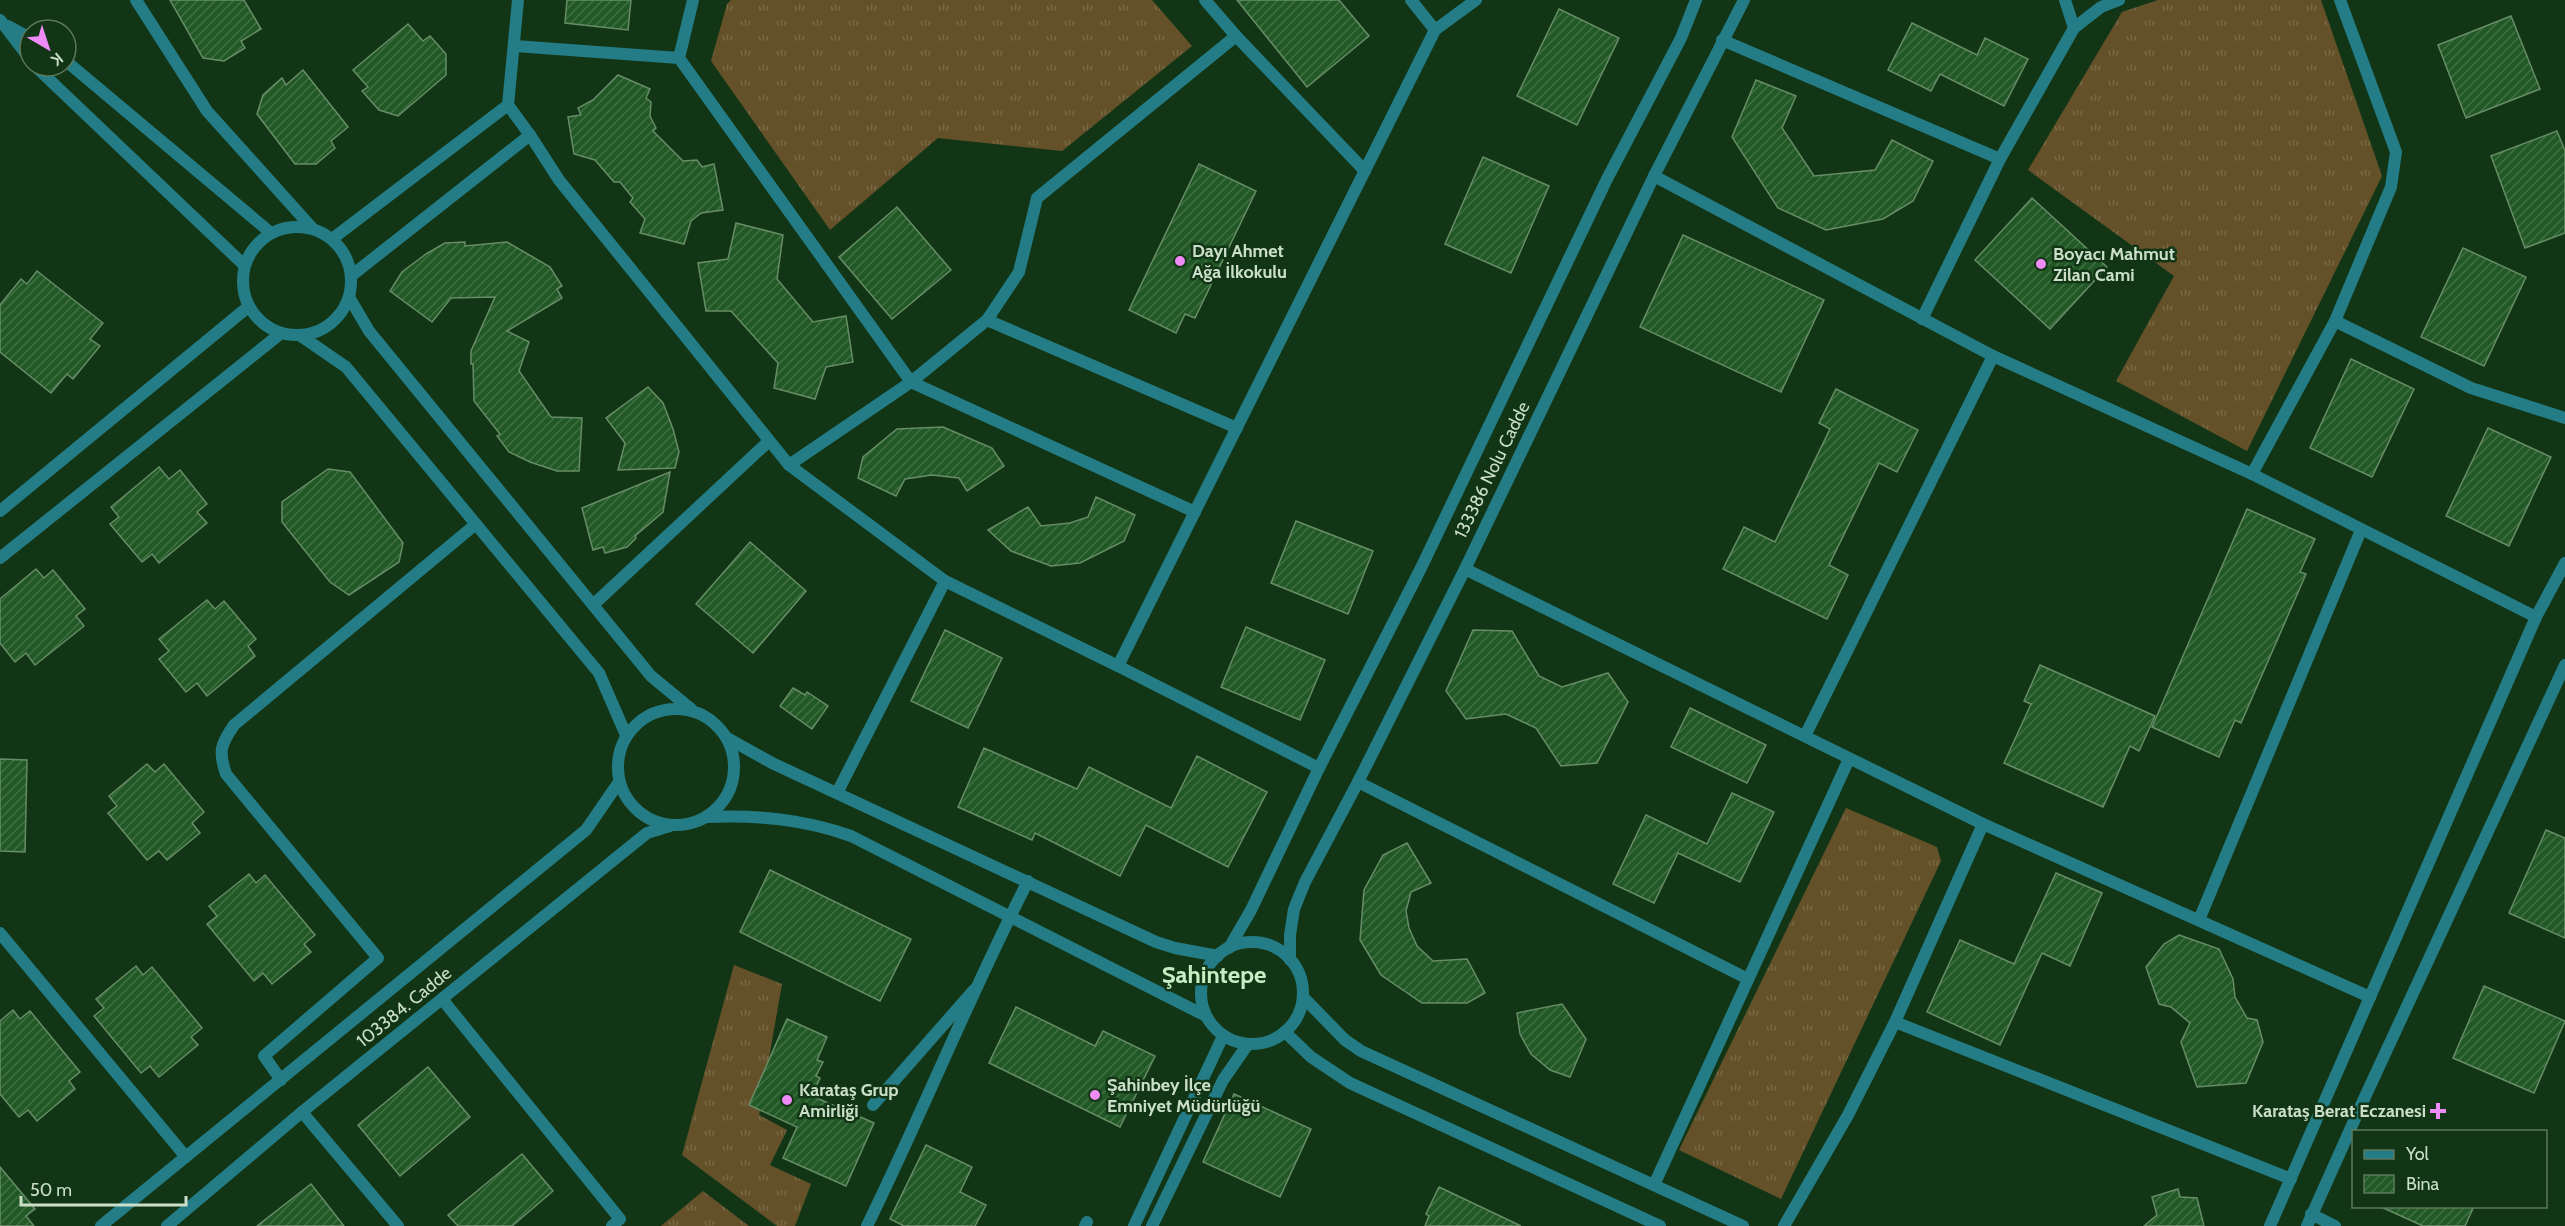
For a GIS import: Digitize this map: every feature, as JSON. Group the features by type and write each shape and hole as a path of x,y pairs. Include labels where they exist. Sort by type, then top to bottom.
{"street":[{"path":"136,0 207,111 313,229 332,239 345,255 351,276 349,297 339,316 322,330 302,336 280,334 261,324 248,307 242,286 244,265 254,246 271,233 292,227 313,229"},
{"path":"518,0 508,105 559,180 789,465 945,581 1319,768"},
{"path":"693,0 679,58 911,382 1195,512"},
{"path":"1205,0 1236,36 1365,171"},
{"path":"1411,0 1435,30"},
{"path":"1118,666 1435,30 1476,0"},
{"name":"133386 Nolu Cadde","path":"1229,948 1251,910 1319,768 1427,557 1607,179 1681,38 1696,0"},
{"name":"133386 Nolu Cadde","path":"1290,960 1290,935 1294,909 1305,882 1465,569 1654,176 1744,0"},
{"path":"2065,0 2074,28"},
{"path":"1922,319 2000,159 2074,28 2101,7 2119,0"},
{"path":"2252,474 2335,321 2391,187 2396,152 2340,0"},
{"path":"2,22 18,31"},
{"path":"2,22 18,43"},
{"path":"789,465 911,382 987,320 1018,272 1037,198 1236,36"},
{"path":"1722,40 2000,159"},
{"path":"515,46 679,58"},
{"path":"78,71 271,233"},
{"path":"48,78 244,265"},
{"path":"332,239 508,105"},
{"path":"351,276 530,135"},
{"path":"1654,176 1993,357 2252,474 2536,617"},
{"path":"349,297 369,331 651,676 691,710 713,720 729,739 772,763 1156,942 1218,956"},
{"path":"0,511 248,307"},
{"path":"987,320 1237,428"},
{"path":"2335,321 2471,388 2565,418"},
{"path":"0,558 280,334"},
{"path":"302,336 346,367 598,673 626,735"},
{"path":"1805,736 1993,357"},
{"path":"593,605 769,441"},
{"path":"281,1080 264,1056 378,958 226,774 221,762 221,744 234,725 476,524"},
{"path":"2199,920 2361,530"},
{"path":"2270,1226 2536,617 2565,563"},
{"path":"1465,569 1983,824 2370,997"},
{"path":"837,793 945,581"},
{"path":"2335,1226 2309,1220 2565,665"},
{"path":"691,710 667,708 644,717 626,735 618,758 619,782 630,803 648,819 670,825 689,825 707,817 723,802 733,783 735,760 729,739"},
{"path":"1654,1185 1849,759"},
{"path":"101,1226 586,830 619,782"},
{"path":"1358,782 1748,979"},
{"path":"707,817 771,817 826,827 851,836 1206,1016"},
{"path":"1785,1226 1848,1115 1895,1022 1983,824"},
{"name":"103384. Cadde","path":"167,1226 302,1112 647,833 670,825"},
{"path":"867,1226 911,1135 974,989 1029,881"},
{"path":"0,933 186,1157"},
{"path":"1242,944 1268,945 1290,960 1298,971 1303,997 1300,1010 1285,1032 1268,1041 1248,1044 1235,1042 1213,1028 1206,1016 1201,997 1203,977 1218,956 1229,948 1242,944"},
{"path":"873,1105 974,989"},
{"path":"1303,997 1345,1040 1361,1051 1743,1226"},
{"path":"442,999 620,1219 612,1226"},
{"path":"1895,1022 2291,1179"},
{"path":"1285,1032 1311,1057 1350,1083 1660,1226"},
{"path":"1134,1226 1223,1036"},
{"path":"1152,1226 1222,1080 1248,1044"},
{"path":"302,1112 398,1226"}],"green space":[{"path":"731,0 1152,0 1192,46 1062,151 938,138 830,230 711,61 727,4"},
{"path":"2158,0 2321,0 2382,176 2247,451 2116,381 2174,276 2028,170 2122,12"},
{"path":"1846,808 1937,847 1941,861 1781,1199 1679,1150"},
{"path":"734,965 782,984 759,1115 787,1130 770,1165 811,1184 795,1226 777,1226 682,1155"},
{"path":"703,1191 749,1226 661,1226"}],"building":[{"path":"170,0 244,0 261,29 241,41 245,48 224,61 203,58"},
{"path":"567,0 631,0 628,30 565,23"},
{"path":"1237,0 1339,0 1369,36 1307,87"},
{"path":"1559,9 1619,38 1577,125 1517,96"},
{"path":"2511,16 2540,89 2466,118 2438,45"},
{"path":"1912,23 1977,55 1985,38 2028,59 2004,106 1940,74 1931,91 1888,70"},
{"path":"408,24 423,41 430,36 446,54 446,75 398,116 379,110 362,91 368,87 353,70"},
{"path":"303,70 348,127 331,141 335,148 316,164 295,164 257,114 263,95 282,78 286,85"},
{"path":"618,75 650,89 646,98 651,102 650,116 656,128 653,131 683,161 697,160 702,167 714,164 723,210 701,213 691,221 684,244 640,233 645,219 630,202 633,198 620,182 614,182 595,160 574,154 568,117 581,115 578,108 593,100"},
{"path":"1756,80 1796,96 1782,128 1814,176 1875,170 1892,140 1933,161 1913,201 1883,219 1826,230 1778,208 1732,137"},
{"path":"2557,131 2565,151 2565,233 2525,248 2491,156"},
{"path":"1483,157 1549,186 1511,273 1445,244"},
{"path":"1199,164 1256,191 1195,318 1185,314 1176,333 1129,310"},
{"name":"Boyacı Mahmut Zilan Cami","path":"2032,198 2107,267 2050,329 1975,260"},
{"path":"897,207 951,270 892,319 839,257"},
{"path":"736,223 783,235 777,279 813,322 846,316 853,362 826,367 815,399 774,388 778,363 731,311 706,311 698,263 728,259"},
{"path":"1683,235 1824,300 1781,392 1640,327"},
{"path":"465,242 465,246 507,242 550,267 562,286 557,289 562,298 507,331 529,342 519,371 551,417 582,418 579,471 557,471 509,452 497,436 500,434 474,401 471,351 495,297 451,298 432,322 390,291 402,272 426,254 445,243"},
{"path":"2463,248 2526,277 2484,366 2421,337"},
{"path":"37,271 103,323 90,339 100,346 73,379 67,374 51,393 0,352 0,305 21,279 27,284"},
{"path":"2351,359 2414,389 2372,477 2310,448"},
{"path":"648,387 663,403 673,429 679,452 675,468 618,470 625,443 606,418"},
{"path":"1836,389 1918,430 1897,472 1879,463 1829,565 1848,575 1827,619 1723,569 1744,527 1775,542 1830,429 1819,423"},
{"path":"943,427 992,448 1004,466 967,491 959,478 932,475 905,479 896,496 858,478 863,457 897,429"},
{"path":"2488,428 2551,457 2509,546 2446,516"},
{"path":"159,467 169,479 180,470 207,504 197,512 207,523 159,563 152,554 142,562 110,524 119,517 111,507"},
{"path":"328,469 350,472 403,543 399,562 349,595 330,582 282,522 282,502"},
{"path":"670,472 663,512 635,536 636,538 627,547 605,553 603,547 593,550 582,508"},
{"path":"1096,497 1135,515 1124,541 1080,563 1051,566 1011,551 988,530 1028,507 1041,526 1070,523 1088,517"},
{"path":"2247,509 2315,539 2300,572 2306,574 2241,723 2235,720 2219,757 2152,727"},
{"path":"1296,521 1373,551 1348,614 1271,583"},
{"path":"750,542 806,591 753,653 696,604"},
{"path":"36,569 44,578 53,570 85,609 76,616 84,626 35,665 26,653 15,662 0,643 0,599"},
{"path":"207,600 215,609 224,601 256,639 248,646 255,656 207,696 197,683 186,692 159,659 169,651 159,639"},
{"path":"1246,627 1325,660 1300,720 1221,687"},
{"path":"945,630 1002,658 968,728 911,701"},
{"path":"1473,630 1512,631 1539,676 1562,687 1608,673 1628,702 1597,763 1561,766 1536,728 1506,714 1466,719 1446,691"},
{"path":"2040,665 2155,716 2139,751 2130,746 2103,807 2004,763 2031,704 2024,701"},
{"path":"793,688 805,695 807,692 828,706 812,729 780,706"},
{"path":"1690,708 1766,745 1747,783 1671,747"},
{"path":"984,748 1077,789 1089,767 1171,808 1197,756 1267,792 1228,867 1146,825 1120,876 1035,833 1032,840 958,807"},
{"path":"0,759 27,760 25,852 0,851"},
{"path":"147,764 155,772 164,764 204,812 192,823 200,833 167,860 159,851 147,860 108,813 117,806 109,796"},
{"path":"1732,793 1774,812 1740,882 1678,853 1654,903 1613,884 1646,815 1707,844"},
{"path":"2546,830 2565,838 2565,938 2509,913"},
{"path":"1407,843 1431,883 1411,892 1406,911 1409,928 1417,946 1433,961 1467,959 1485,993 1467,1003 1422,1003 1381,975 1360,940 1364,890 1383,855"},
{"path":"770,870 911,939 880,1001 740,932"},
{"path":"2056,873 2102,893 2070,966 2042,953 2000,1045 1927,1012 1960,940 2014,964"},
{"path":"249,874 256,883 265,875 315,935 304,944 311,952 272,984 263,973 254,981 207,924 217,916 209,906"},
{"path":"2179,935 2219,949 2233,979 2235,997 2247,1018 2257,1020 2263,1042 2246,1083 2197,1087 2181,1042 2190,1023 2171,1007 2159,1004 2146,967 2164,944"},
{"path":"136,966 143,975 152,967 202,1028 191,1037 198,1045 159,1077 150,1066 141,1073 94,1016 104,1008 96,999"},
{"path":"2484,986 2565,1021 2534,1093 2453,1058"},
{"path":"1562,1004 1586,1039 1570,1077 1550,1070 1531,1054 1520,1034 1517,1013"},
{"name":"Şahinbey İlçe Emniyet Müdürlüğü","path":"1016,1007 1095,1046 1103,1031 1155,1056 1120,1127 989,1063"},
{"path":"13,1010 20,1019 30,1011 80,1072 69,1081 75,1089 37,1121 28,1110 19,1117 0,1094 0,1021"},
{"name":"Karataş Grup Amirliği","path":"787,1019 827,1037 817,1060 823,1062 816,1076 820,1078 812,1096 874,1123 846,1186 783,1158 797,1127 749,1105"},
{"path":"428,1067 470,1117 400,1176 358,1125"},
{"path":"1234,1094 1311,1129 1280,1197 1203,1162"},
{"path":"926,1145 972,1167 960,1192 986,1205 975,1226 904,1226 890,1219"},
{"path":"522,1154 553,1191 512,1226 458,1226 448,1215"},
{"path":"0,1167 35,1209 26,1216 34,1226 0,1226"},
{"path":"311,1184 344,1226 257,1226"},
{"path":"1439,1187 1521,1226 1425,1226 1429,1216 1426,1214"},
{"path":"2178,1189 2180,1197 2197,1198 2204,1226 2144,1226 2157,1215 2152,1197"},
{"path":"2383,1208 2473,1208 2465,1226 2423,1226"}],"place":[{"name":"Dayı Ahmet Ağa İlkokulu","path":"1180,261"},
{"name":"Boyacı Mahmut Zilan Cami","path":"2041,264"},
{"name":"Şahinbey İlçe Emniyet Müdürlüğü","path":"1095,1095"},
{"name":"Karataş Grup Amirliği","path":"787,1100"},
{"name":"Karataş Berat Eczanesi","path":"2438,1111"}],"district":[{"name":"Şahintepe","path":"1214,974"}]}
